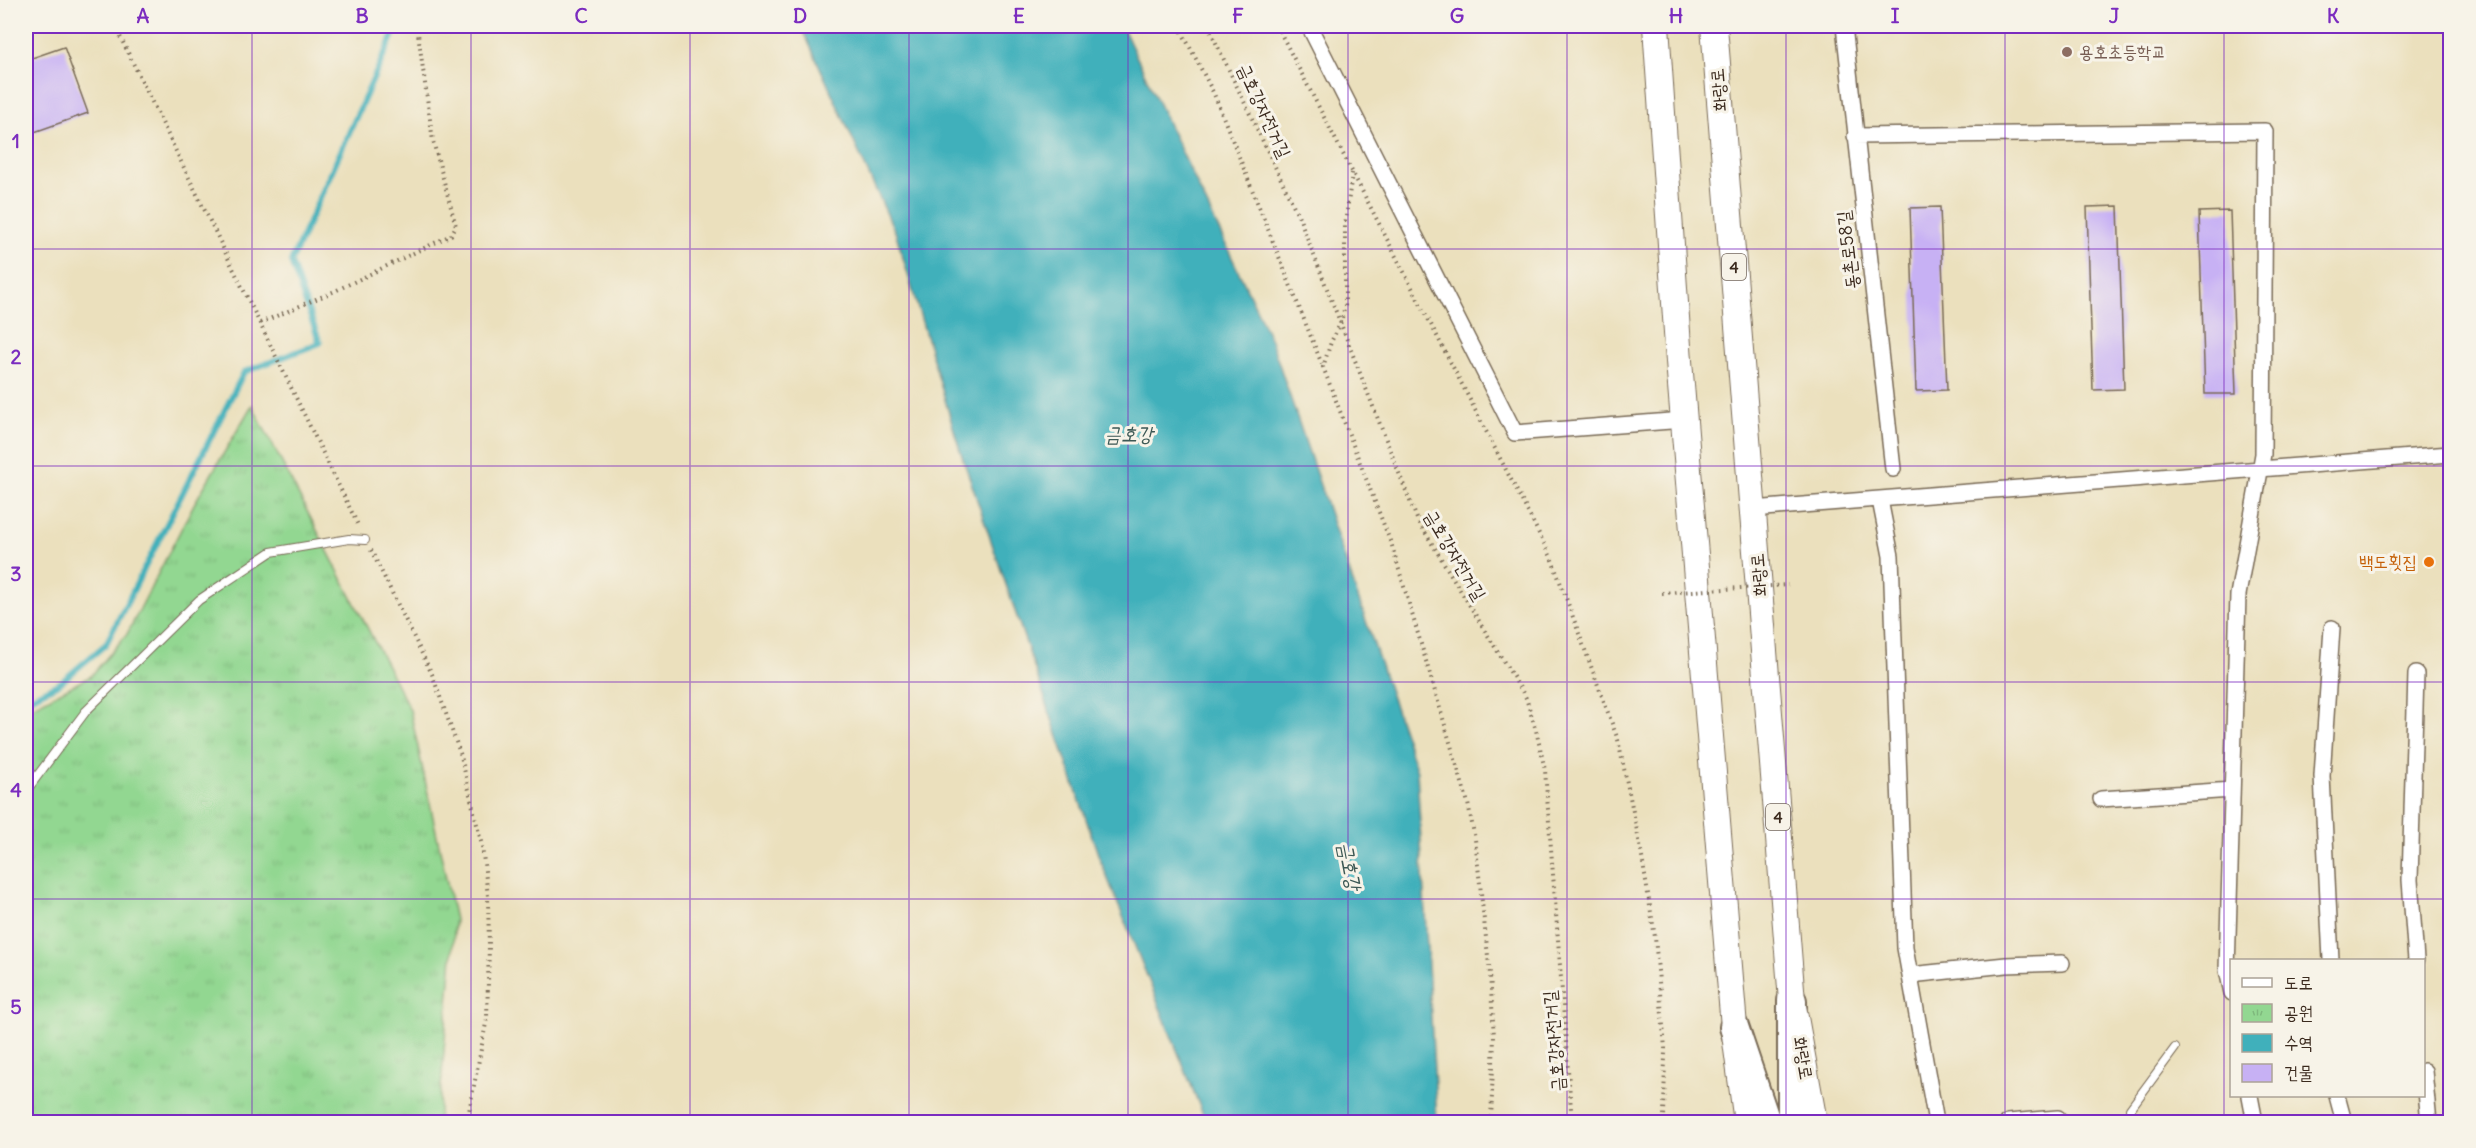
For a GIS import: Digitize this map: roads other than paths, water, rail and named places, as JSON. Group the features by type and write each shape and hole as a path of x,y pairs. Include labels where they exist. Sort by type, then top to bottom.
{"highway":[{"path":"1792,1001 1792,1122"},
{"path":"1734,1028 1766,1122"}],"main road":[{"path":"1656,26 1684,420 1734,1028 1747,1122"},
{"name":"화랑로","path":"1714,26 1792,1001 1814,1122"}],"street":[{"path":"1310,26 1515,433 1684,420"},
{"name":"동촌로58길","path":"1844,26 1893,469"},
{"path":"1855,136 2265,131 2263,454 2238,595 2227,970 2230,984"},
{"path":"1753,509 2260,471 2451,454"},
{"path":"1880,500 1891,556 1905,948 1936,1122"},
{"path":"2331,959 2322,776 2332,628"},
{"path":"2416,674 2410,879 2416,959"},
{"path":"2101,799 2232,790"},
{"path":"1910,975 2006,965 2062,963"},
{"path":"2425,1081 2429,1122"},
{"path":"2250,1097 2255,1122"},
{"path":"2338,1097 2344,1122"},
{"path":"2008,1122 2058,1118"}],"lane":[{"path":"26,791 86,711 199,600 271,552 349,539 365,540"},
{"path":"2134,1122 2130,1109 2175,1048"}],"water":[{"name":"금호강","path":"801,26 1122,26 1271,340 1417,772 1437,1122 1206,1122 1099,857 959,447 896,234"}],"waterway":[{"path":"26,700 60,683 106,644 244,372 320,343 291,262 397,26"}],"place":[{"name":"용호초등학교","path":"2067,52"},
{"name":"백도횟집","path":"2429,562"}]}
